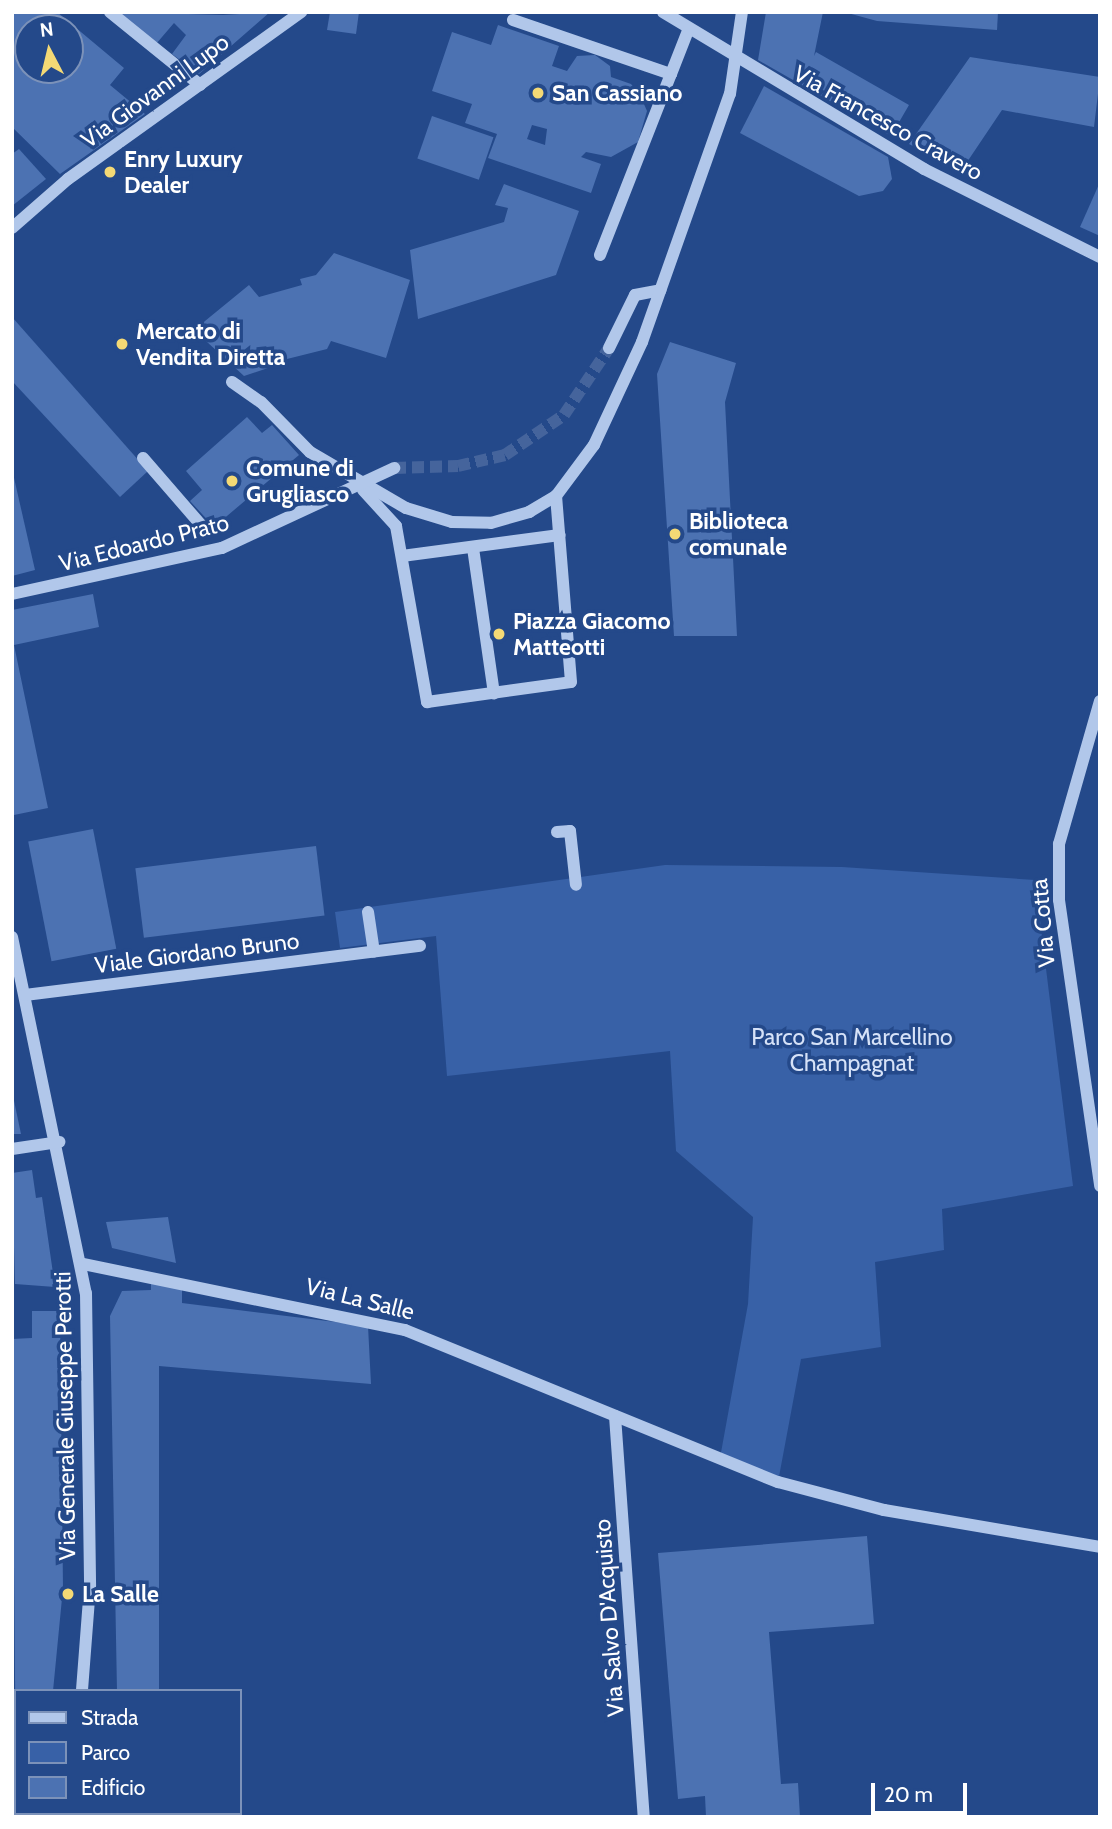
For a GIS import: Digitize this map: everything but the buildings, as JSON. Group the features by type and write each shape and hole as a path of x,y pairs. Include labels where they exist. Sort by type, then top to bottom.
{"street":[{"path":"110,12 200,85"},
{"name":"Via Giovanni Lupo","path":"12,228 68,179 301,12"},
{"name":"Via Francesco Cravero","path":"663,12 736,61 924,169 1100,257"},
{"path":"232,382 261,402 310,452 357,484 405,508 452,522 491,523 529,512 556,496 604,424 661,290 730,94 742,12"},
{"path":"513,20 671,74"},
{"path":"600,255 689,28"},
{"path":"609,348 635,295 661,290"},
{"path":"143,458 202,526"},
{"path":"357,484 394,468"},
{"path":"357,484 396,526 427,702 571,682 556,496"},
{"name":"Via Edoardo Prato","path":"12,594 152,566 248,540 357,484"},
{"path":"401,556 560,535"},
{"path":"473,548 494,693"},
{"name":"Via Cotta","path":"1100,701 1059,844 1059,889 1100,1186"},
{"path":"557,832 570,831 576,885"},
{"path":"368,912 374,952"},
{"name":"Via Generale Giuseppe Perotti","path":"12,937 59,1142 83,1265 90,1586 82,1689"},
{"name":"Viale Giordano Bruno","path":"25,995 419,946"},
{"path":"12,1149 59,1142"},
{"name":"Via La Salle","path":"83,1265 405,1330 779,1482 845,1500 1100,1547"},
{"name":"Via Salvo D'Acquisto","path":"615,1416 644,1817"}],"green space":[{"name":"Parco San Marcellino Champagnat","path":"665,865 842,867 1035,880 1073,1186 942,1209 944,1250 875,1262 881,1347 801,1359 778,1482 720,1458 748,1304 753,1217 676,1151 670,1051 447,1076 436,936 340,948 335,912"}],"tunnel":[{"path":"394,468 458,466 505,455 564,415 609,348"}],"place":[{"name":"San Cassiano","path":"538,93"},
{"name":"Enry Luxury Dealer","path":"110,172"},
{"name":"Mercato di Vendita Diretta","path":"122,344"},
{"name":"Comune di Grugliasco","path":"232,481"},
{"name":"Biblioteca comunale","path":"675,534"},
{"name":"Piazza Giacomo Matteotti","path":"499,634"},
{"name":"La Salle","path":"68,1594"}]}
